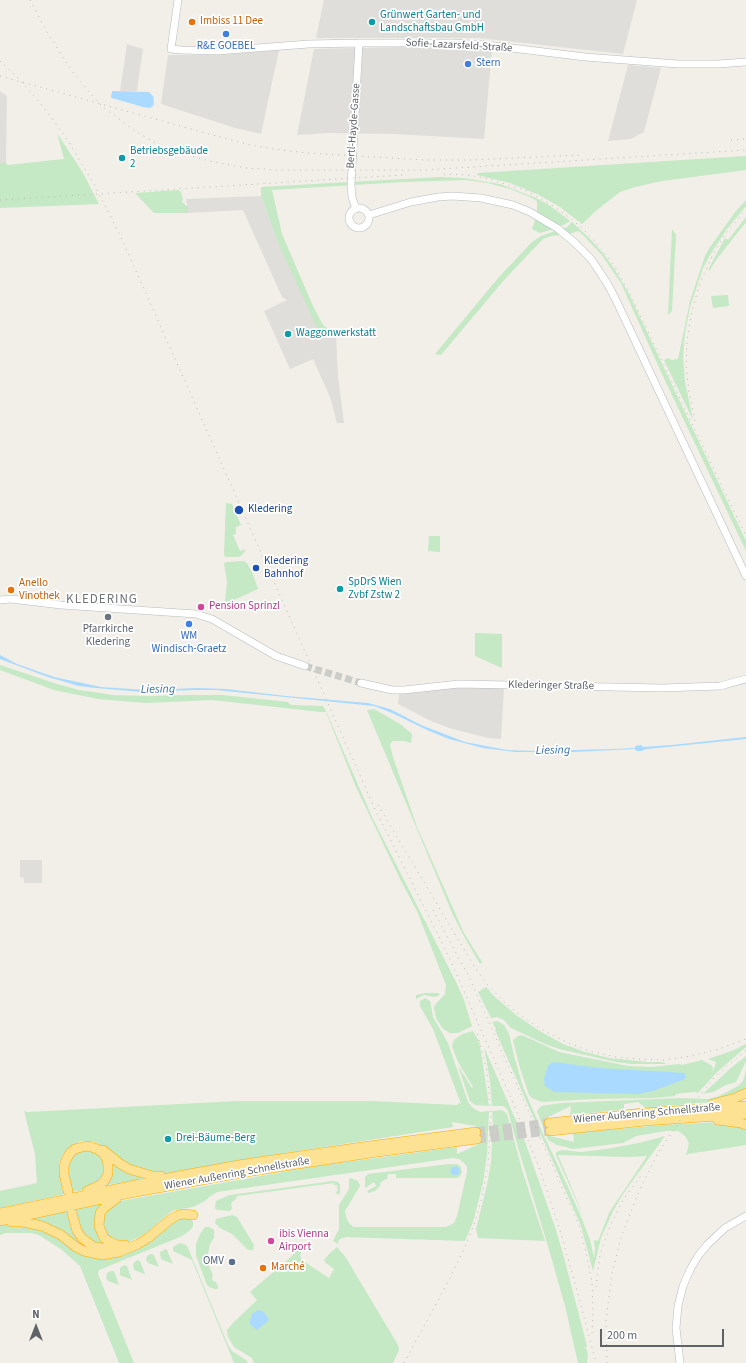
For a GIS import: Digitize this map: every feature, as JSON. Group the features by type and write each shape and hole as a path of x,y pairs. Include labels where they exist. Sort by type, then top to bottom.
{"highway":[{"path":"696,1110 705,1105 735,1098 746,1093"},
{"name":"Wiener Außenring Schnellstraße","path":"746,1106 644,1113 549,1127 746,1114"},
{"path":"707,1116 717,1120 746,1125"},
{"name":"Wiener Außenring Schnellstraße","path":"0,1213 178,1176 292,1157 476,1135 290,1165 125,1194 0,1222"},
{"path":"20,1208 87,1191 100,1185 108,1174 107,1159 103,1153 97,1149 90,1146 82,1147 75,1149 66,1160 64,1167 67,1191 61,1167 63,1158 73,1147 81,1144 90,1143 100,1147 119,1163 141,1174 152,1176 178,1176"},
{"path":"125,1194 104,1208 100,1213 99,1226 104,1238 116,1245 126,1247"},
{"path":"71,1213 75,1232 80,1239 86,1245 102,1252 126,1247 148,1238 178,1215 194,1212"},
{"path":"0,1222 22,1222 42,1226 61,1235 80,1249 92,1254 111,1254 120,1252 126,1247"}],"street":[{"name":"Sofie-Lazarsfeld-Straße","path":"178,0 171,49 217,51 269,46 359,42 473,44 585,57 678,64 746,62"},
{"name":"Bertl-Hayde-Gasse","path":"356,209 352,197 351,185 359,42"},
{"path":"369,215 411,202 438,197 452,196 481,198 504,202 530,212 557,228 574,242 591,259 615,298 746,576"},
{"path":"356,209 365,210 369,215 368,222 364,227 357,228 351,224 349,218 351,212 356,209"},
{"path":"0,600 11,599 61,605 196,614 212,620 276,656 305,666"},
{"name":"Klederinger Straße","path":"361,683 392,690 459,684 662,688 720,686 744,677"},
{"path":"680,1363 676,1328 678,1306 683,1286 690,1270 698,1256 708,1244 725,1228 746,1216"}],"shaded area":[{"path":"324,0 637,0 623,54 479,38 316,38"},
{"path":"127,44 143,49 137,91 120,91"},
{"path":"399,47 469,48 492,50 484,139 394,134 330,133 297,135 314,49"},
{"path":"279,50 261,134 235,128 161,104 168,55 218,55"},
{"path":"628,65 661,68 644,132 631,139 608,141"},
{"path":"0,91 7,96 6,163 0,163"},
{"path":"261,196 278,243 325,334 336,334 338,376 344,423 337,423 330,397 313,359 290,369 264,311 287,300 282,297 243,210 188,213 186,199"},
{"path":"462,687 504,688 501,739 488,738 449,728 429,720 398,704 399,693"},
{"path":"20,860 42,860 42,883 24,883 24,878 20,877"}],"green space":[{"path":"57,133 83,173 99,204 0,208 0,163 6,163 8,165 64,159"},
{"path":"746,156 746,170 662,181 620,192 582,224 560,207 537,194 510,183 477,175 478,173"},
{"path":"440,177 463,178 500,184 536,198 549,205 570,221 560,227 540,233 532,229 537,214 537,201 510,189 488,183 466,180 403,182 272,190 282,234 313,306 323,325 329,330 336,332 336,334 325,334 317,328 278,243 261,196 261,187"},
{"path":"178,190 181,192 183,199 182,202 188,207 188,213 154,213 135,193"},
{"path":"746,200 746,206 727,229 703,268 690,307 685,333 683,356 685,382 693,420 664,360 668,358 672,360 678,359 690,301 705,256 736,211"},
{"path":"746,217 746,222 710,270 708,270 725,238 728,240"},
{"path":"572,222 603,253 628,292 746,541 746,551 662,374 621,283 601,254 578,231 543,239 504,280 441,355 435,354 499,277 532,242 541,236 567,227"},
{"path":"672,229 676,235 672,311 668,315"},
{"path":"728,295 729,306 713,308 711,296"},
{"path":"226,503 232,504 241,525 236,527 236,534 233,535 240,551 246,549 239,557 225,557 224,554"},
{"path":"429,536 440,536 440,552 428,551"},
{"path":"244,561 247,563 252,572 258,589 227,603 225,601 227,582 224,563"},
{"path":"475,633 502,634 502,668 475,656"},
{"path":"0,665 79,690 113,695 222,695 288,702 291,705 323,706 326,711 372,817 457,984 464,1000 472,1026 458,1033 450,1033 443,1029 436,1018 434,1008 445,994 446,985 417,911 356,787 326,712 212,700 146,703 98,699 54,690 0,670"},
{"path":"374,709 400,724 412,734 411,743 404,741 392,741 390,745 393,757 417,827 464,933 482,962 480,964 453,915 367,710"},
{"path":"486,987 516,1015 538,1030 563,1044 585,1052 609,1058 662,1062 665,1064 632,1064 616,1062 559,1049 545,1044 511,1028 504,1020 497,1017 491,1018 478,992"},
{"path":"438,993 440,995 435,997 424,995 416,999 416,995"},
{"path":"425,998 430,1001 433,1017 448,1043 468,1102 473,1108 480,1112 489,1111 487,1155 483,1183 473,1222 465,1241 346,1237 338,1241 339,1244 333,1241 339,1229 339,1205 349,1189 349,1179 351,1178 358,1181 360,1186 345,1211 349,1223 353,1227 446,1227 454,1223 457,1216 467,1167 459,1159 453,1158 217,1192 205,1201 193,1207 174,1210 145,1234 121,1244 106,1237 101,1216 115,1202 317,1166 457,1147 457,1154 477,1145 475,1126 452,1122 453,1127 253,1158 165,1174 144,1173 117,1159 102,1146 93,1141 80,1141 67,1149 59,1164 63,1192 70,1190 67,1173 68,1159 83,1148 101,1154 106,1169 101,1181 87,1189 0,1208 0,1191 37,1183 35,1154 24,1111 237,1101 371,1101 461,1104 433,1029 420,1006 420,1001"},
{"path":"497,1021 504,1025 509,1034 523,1087 580,1214 590,1240 594,1258 594,1240 598,1241 609,1213 647,1156 558,1155 585,1220 556,1152 562,1150 581,1152 606,1149 639,1143 665,1136 623,1194 613,1211 601,1238 593,1271 581,1226 492,1022"},
{"path":"473,1031 479,1042 489,1106 475,1105 470,1101 458,1066 472,1088 473,1087 458,1062 452,1046 454,1040 462,1034"},
{"path":"522,1035 559,1052 628,1066 652,1067 682,1065 702,1060 711,1065 713,1068 712,1073 716,1062 708,1059 732,1051 746,1044 746,1047 716,1073 698,1093 684,1093 676,1094 675,1096 654,1098 592,1099 542,1102 532,1098 529,1095 520,1068 513,1040"},
{"path":"484,1047 524,1139 555,1227 587,1346 583,1348 586,1348 588,1355 587,1363 578,1363 565,1306 508,1111 503,1106 492,1106 490,1081"},
{"path":"746,1056 746,1061 736,1082 726,1085 713,1092 703,1094 732,1067"},
{"path":"746,1070 746,1087 733,1096 710,1102 646,1108 638,1102 624,1104 624,1109 619,1110 570,1115 571,1106 548,1117 550,1136 574,1142 573,1133 662,1125 721,1122 746,1127 746,1145 688,1154 686,1156 689,1143 685,1136 678,1131 666,1131 636,1136 623,1143 573,1149 557,1145 548,1140 537,1111 541,1106 561,1103 679,1098 708,1099 719,1096 738,1086 743,1081"},
{"path":"501,1110 507,1114 523,1173 545,1241 478,1238 476,1229 491,1162 493,1125 492,1111"},
{"path":"109,1157 148,1178 101,1186"},
{"path":"457,1164 460,1166 462,1172 460,1176 457,1178 396,1178 396,1174 388,1174 387,1179 379,1184 381,1185 375,1191 369,1193 367,1191 376,1186 374,1182 365,1188 365,1177 368,1174"},
{"path":"333,1181 338,1182 340,1185 339,1195 335,1192 338,1191 337,1185 334,1185 334,1183 237,1196 231,1204 232,1208 230,1211 217,1210 215,1208 216,1201 230,1195"},
{"path":"103,1204 96,1224 115,1246 88,1241 68,1213 74,1234 81,1243 90,1249 90,1251 26,1220"},
{"path":"232,1215 237,1217 254,1245 253,1250 247,1249 232,1234 220,1228 215,1223 216,1219"},
{"path":"175,1218 191,1219 193,1222 193,1227 180,1237 99,1270 98,1274 134,1363 119,1363 80,1266 62,1250 39,1235 31,1233 5,1233 0,1235 0,1226 3,1225 16,1224 38,1226 71,1245 125,1251"},
{"path":"205,1227 209,1227 214,1230 214,1238 210,1244 208,1253 209,1266 213,1275 212,1278 213,1281 216,1282 218,1287 217,1289 207,1285 196,1256 196,1244"},
{"path":"180,1243 186,1245 188,1248 228,1345 232,1351 248,1363 234,1363 192,1260 173,1251 173,1247"},
{"path":"337,1247 346,1258 398,1345 399,1350 393,1363 254,1363 252,1358 234,1347 228,1337 227,1330 257,1300 250,1292 291,1257 297,1249 302,1251 300,1255 303,1261 329,1278 334,1269 324,1260"},
{"path":"166,1249 173,1264 161,1259 160,1252"},
{"path":"151,1254 154,1255 159,1267 148,1263 146,1260 147,1256"},
{"path":"137,1260 140,1261 145,1274 134,1270 133,1264"},
{"path":"124,1265 127,1266 132,1280 120,1275 120,1268"},
{"path":"114,1271 119,1285 108,1281 106,1278 107,1273"}],"water":[{"path":"112,91 149,92 153,96 153,106 150,108 143,107 112,98"},
{"name":"Liesing","path":"0,655 17,664 54,677 101,687 146,690 198,688 226,689 368,703 390,709 421,725 465,742 507,750 536,751 614,749 635,748 635,746 641,745 643,747 672,745 746,737 746,739 647,749 641,751 636,751 635,749 573,752 515,752 483,748 449,739 374,706 216,690 142,692 79,686 48,677 0,659"},
{"path":"553,1062 599,1068 685,1073 685,1079 653,1091 638,1094 554,1092 545,1086 544,1079 548,1066"},
{"path":"455,1166 460,1171 455,1176 450,1171"},
{"path":"258,1310 264,1312 269,1320 257,1330 250,1324 250,1321 252,1314"}],"tunnel":[{"path":"305,666 361,683"},
{"path":"476,1132 549,1123"},
{"path":"477,1139 550,1131"}],"railway":[{"path":"30,0 67,64 86,89 103,107 132,129 152,141 182,154 214,162 246,168 279,170 424,170 746,150"},
{"path":"0,61 18,78 41,104 65,136 94,184 120,235 374,807 449,957 511,1098 539,1167 559,1227 596,1363"},
{"path":"0,76 250,145 281,150 424,160 471,160 579,155"},
{"path":"731,140 746,139"},
{"path":"444,174 468,175 489,179 527,191 570,218 600,247 615,267 629,292 746,536"},
{"path":"0,200 403,175"},
{"path":"695,421 689,392 686,364 687,341 692,311 700,283 714,252 724,236 746,209"},
{"path":"378,805 474,966 486,983 516,1012 539,1028 564,1041 589,1051 616,1057 638,1059 664,1060 692,1056 719,1049 746,1039"},
{"path":"433,910 469,977 579,1225 592,1282 592,1336"},
{"path":"404,1363 465,1247 475,1222 482,1197 488,1165 491,1115 487,1071 477,1032"},
{"path":"607,1363 606,1320 612,1273 622,1235 639,1191 658,1153 685,1113 714,1078 746,1051"},
{"path":"596,1287 600,1255 611,1224 623,1200 643,1173"}],"place":[{"name":"Imbiss 11 Dee","path":"192,22"},
{"name":"Grünwert Garten- und Landschaftsbau GmbH","path":"372,22"},
{"name":"R&E GOEBEL","path":"226,34"},
{"name":"Stern","path":"468,64"},
{"name":"Betriebsgebäude 2","path":"122,158"},
{"name":"Waggonwerkstatt","path":"288,334"},
{"name":"Kledering","path":"239,510"},
{"name":"Kledering Bahnhof","path":"256,568"},
{"name":"SpDrS Wien Zvbf Zstw 2","path":"340,589"},
{"name":"Anello Vinothek","path":"11,590"},
{"name":"Pension Sprinzl","path":"201,607"},
{"name":"Pfarrkirche Kledering","path":"108,617"},
{"name":"WM Windisch-Graetz","path":"189,624"},
{"name":"Drei-Bäume-Berg","path":"168,1139"},
{"name":"ibis Vienna Airport","path":"271,1241"},
{"name":"OMV","path":"232,1262"},
{"name":"Marché","path":"263,1268"}],"district":[{"name":"KLEDERING","path":"102,600"}]}
